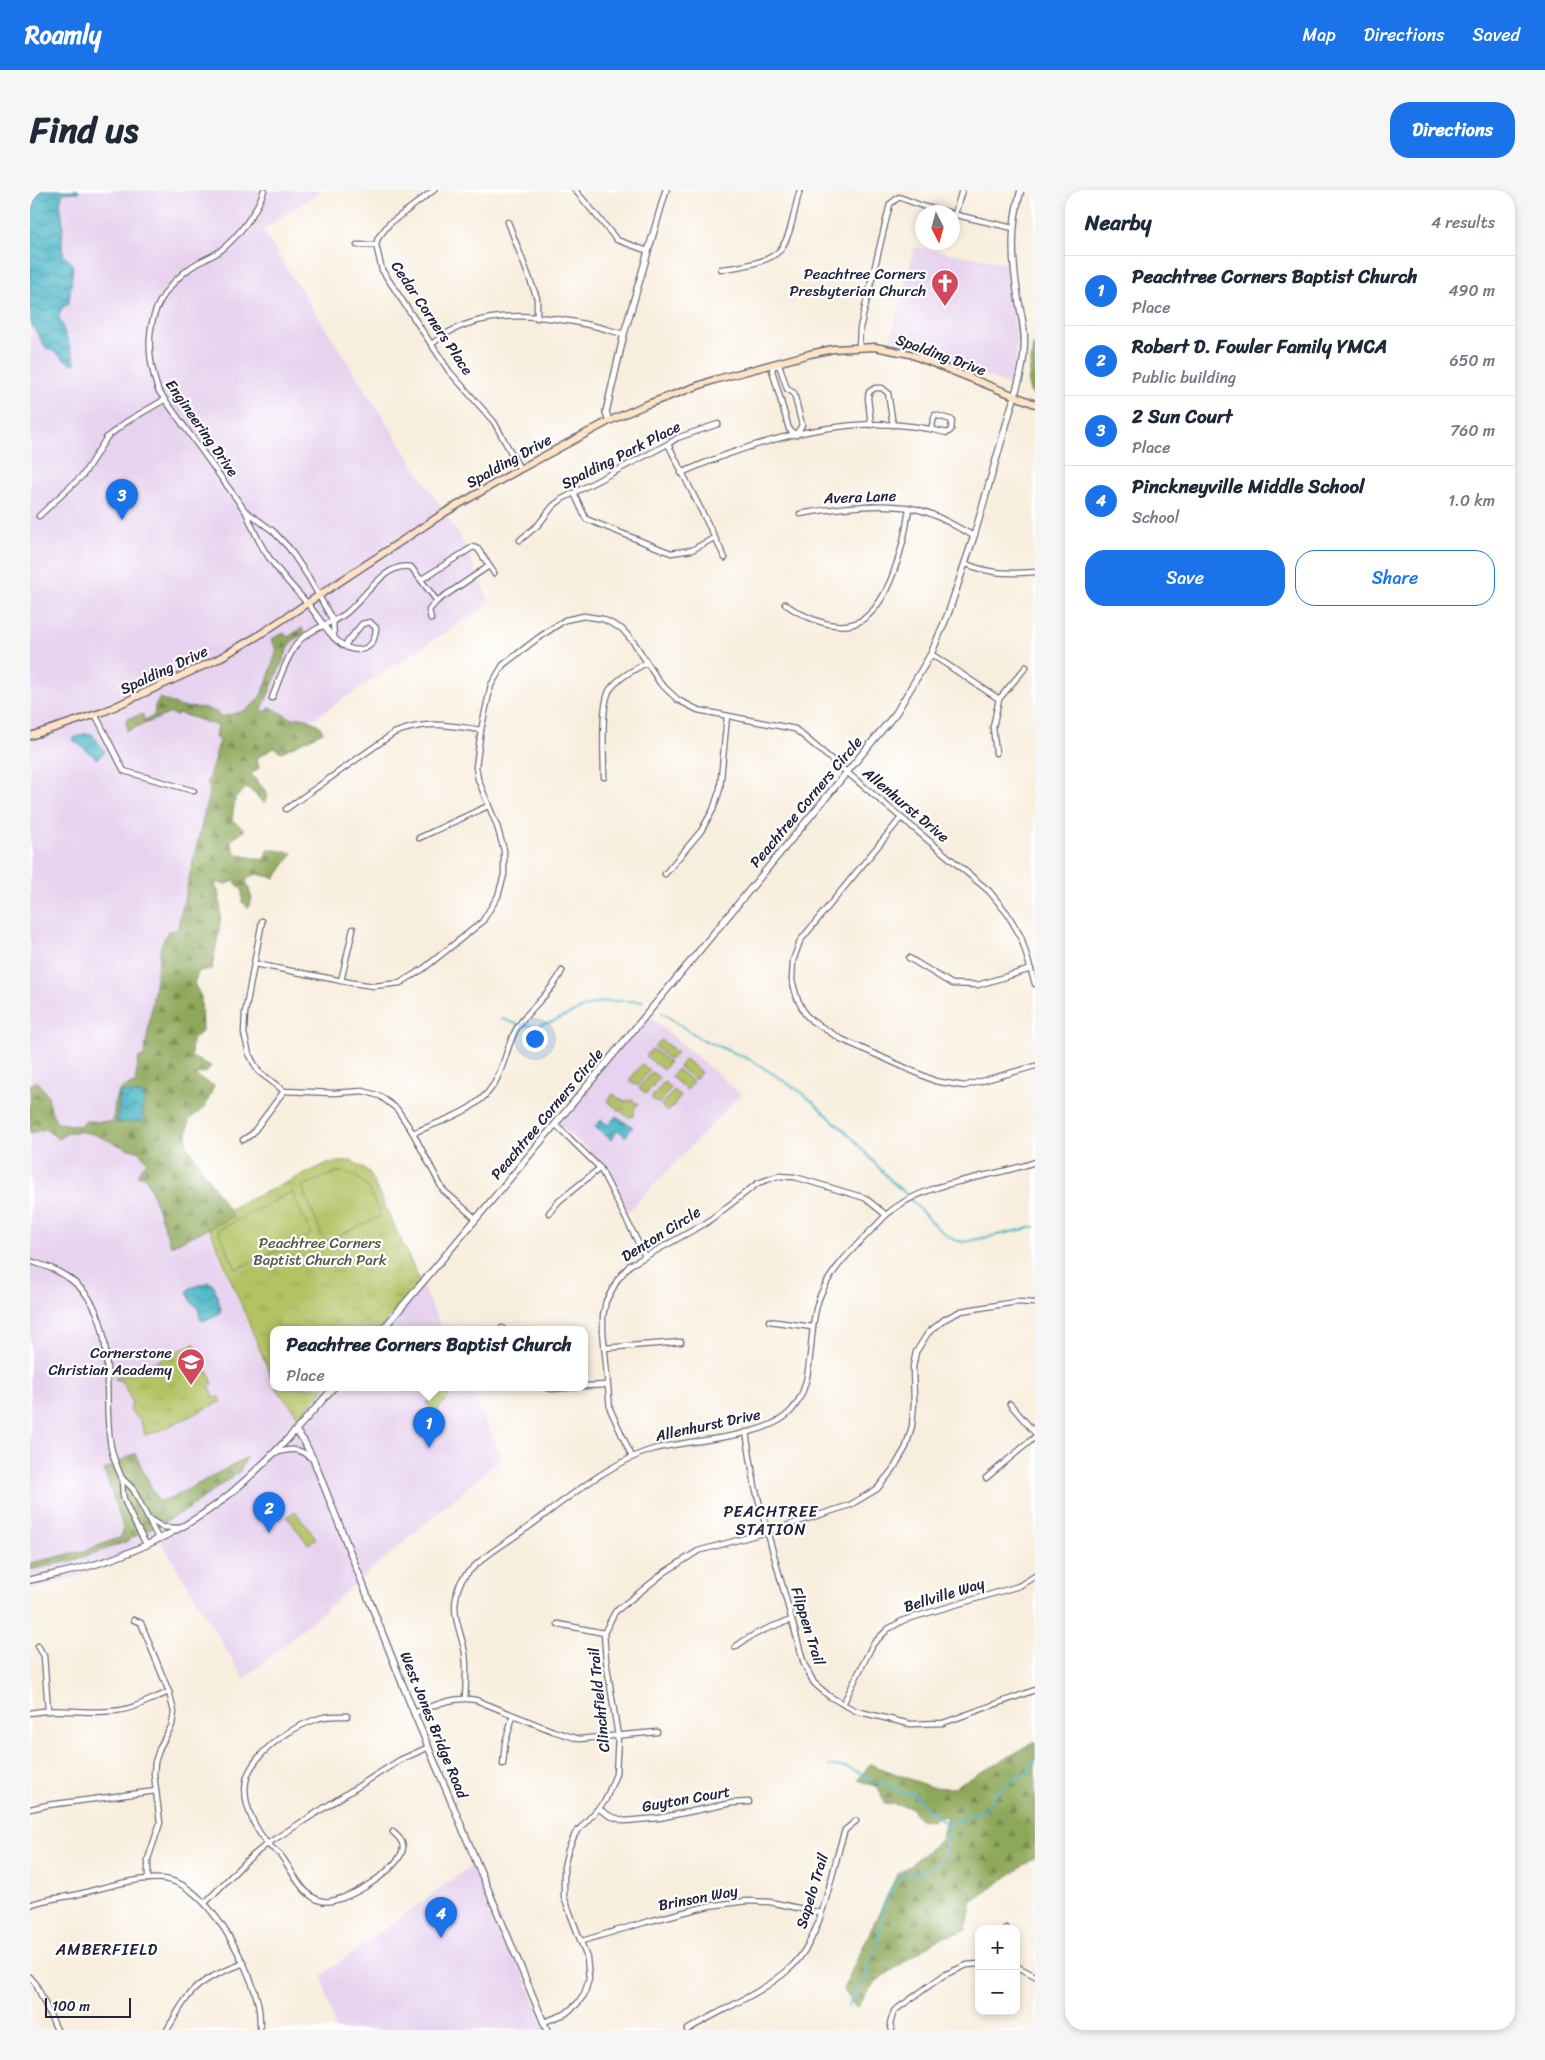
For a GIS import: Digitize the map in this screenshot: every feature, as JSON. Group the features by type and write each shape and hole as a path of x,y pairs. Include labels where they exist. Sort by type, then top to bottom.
{"main road":[{"name":"Spalding Drive","path":"30,736 95,714 216,660 256,637 444,513 520,469 609,421 674,394 714,380 810,354 859,346 890,349 910,354 1035,404"}],"street":[{"name":"Engineering Drive","path":"264,190 254,211 234,237 221,250 185,272 166,291 157,307 149,334 149,349 154,378 164,400 246,512 255,534 268,557 307,602 324,627 334,638 345,645"},
{"path":"357,245 376,245 378,238 389,224 434,190"},
{"path":"575,190 617,240 648,251"},
{"path":"609,421 606,412 624,334 666,190"},
{"path":"721,269 740,268 771,257 780,250 788,233 800,190"},
{"path":"957,205 962,190"},
{"name":"Peachtree Corners Circle","path":"385,1326 475,1218 556,1125 896,713 931,654 966,564 1016,396 1024,350 1024,330 1013,261 1013,228 1021,190"},
{"path":"859,346 860,328 890,204 898,197 920,205"},
{"path":"960,215 1013,228"},
{"path":"508,222 537,298 537,318"},
{"name":"Cedar Corners Place","path":"376,245 382,270 449,371 494,422 520,469"},
{"path":"432,344 442,335 456,327 493,317 537,318 593,326 624,334"},
{"path":"775,364 780,367 787,389 794,393 802,425 796,435 789,429 778,392 772,370 775,364"},
{"path":"871,425 868,398 869,392 875,388 882,388 888,393 893,425"},
{"path":"778,392 787,389"},
{"path":"39,516 83,475 107,438 126,422 164,400"},
{"path":"681,473 725,454 760,443 796,435 846,426 871,425 893,425 949,432 952,420 935,416 931,429"},
{"name":"Spalding Park Place","path":"520,540 538,526 554,506 574,493 676,438 718,424"},
{"path":"668,444 725,558"},
{"path":"574,493 586,518 671,553 692,550 714,538"},
{"name":"Avera Lane","path":"800,514 825,510 885,506 909,508 926,512 974,536"},
{"path":"785,604 799,614 832,624 853,624 868,616 882,598 900,555 909,508"},
{"name":"Engineering Drive","path":"246,512 273,531 289,548 333,621"},
{"path":"422,579 473,547 478,549 494,573"},
{"path":"966,564 987,572 1007,574 1035,572"},
{"path":"272,698 286,663 300,639 324,627 350,610 376,580 399,567 412,566 437,601"},
{"path":"431,619 429,610 437,601 489,566"},
{"name":"Allenhurst Drive","path":"255,964 374,986 400,983 423,970 482,922 498,896 504,875 504,850 478,779 476,767 481,730 491,685 503,665 538,638 565,620 584,616 603,619 622,629 635,644 660,683 678,700 698,710 795,729 989,891 1008,912 1021,937 1035,984"},
{"path":"333,621 334,638"},
{"path":"370,622 376,628 375,638 369,647 360,650 345,645 362,624 370,622"},
{"path":"931,654 999,699"},
{"path":"604,777 604,709 610,689 623,676 646,662"},
{"path":"996,753 993,727 999,699 1026,667"},
{"path":"95,714 124,771 194,791"},
{"path":"665,874 701,831 713,810 720,789 727,716"},
{"path":"286,809 394,732 413,726 436,723 481,730"},
{"path":"419,838 488,806"},
{"path":"900,818 800,941 793,961 792,980 797,998 805,1014 812,1021 841,1038 935,1082 964,1086 1035,1066"},
{"path":"262,921 245,1013 244,1033 249,1054 258,1071 284,1091 334,1093 363,1091 380,1096 397,1109 414,1132 443,1190 475,1218"},
{"path":"341,980 352,929"},
{"path":"909,958 952,984 978,985 1030,969"},
{"path":"414,1132 472,1108 492,1090 517,1027 530,1009 559,978 562,971"},
{"path":"243,1140 252,1134 284,1091"},
{"path":"556,1125 600,1168 646,1256"},
{"name":"Allenhurst Drive","path":"466,1698 465,1654 455,1599 464,1577 487,1557 524,1530 615,1466 632,1457 669,1446 746,1432 776,1423 790,1412 802,1394 807,1374 812,1327 819,1298 828,1278 886,1215 897,1206 922,1193 1035,1162"},
{"path":"549,1213 559,1201 600,1168"},
{"name":"Denton Circle","path":"632,1457 610,1409 603,1316 606,1301 618,1279 630,1265 706,1223 758,1183 778,1176 795,1177 865,1198 886,1215"},
{"path":"30,1261 55,1269 78,1286 94,1306 103,1327 106,1344 109,1439 115,1463 122,1478 133,1489 158,1538"},
{"name":"Clinchfield Trail","path":"544,2022 565,2014 577,2004 584,1994 589,1979 582,1941 564,1897 564,1867 568,1850 575,1834 605,1801 616,1774 618,1736 606,1660 604,1633 615,1612 665,1572 698,1551 767,1532 850,1505 877,1489 894,1468 906,1447 912,1426 914,1402 913,1367 916,1352 928,1333 934,1326 962,1311 1016,1302 1035,1303"},
{"path":"769,1321 812,1327"},
{"path":"604,1348 681,1342"},
{"path":"588,1386 607,1385"},
{"path":"30,1580 93,1565 146,1544 177,1528 230,1494 275,1453 331,1391"},
{"path":"986,1478 1035,1435 1010,1404"},
{"name":"West Jones Bridge Road","path":"296,1431 304,1441 314,1461 414,1713 547,2030"},
{"name":"Flippen Trail","path":"746,1432 755,1487 767,1532 804,1664 814,1683 829,1696 856,1711 910,1724 943,1723 1035,1690"},
{"path":"275,1453 296,1449 304,1451 314,1461"},
{"path":"122,1478 123,1496 146,1544"},
{"path":"147,1517 162,1528 177,1528"},
{"name":"Bellville Way","path":"843,1704 873,1644 888,1629 904,1620 1019,1586 1035,1576"},
{"path":"134,1620 141,1624 174,1712 172,1725 155,1762 154,1774 160,1824 148,1859 148,1878"},
{"path":"735,1647 771,1626 792,1620"},
{"path":"558,1624 604,1633"},
{"path":"38,1646 44,1656 48,1710"},
{"path":"30,1713 48,1710 111,1712 124,1710 168,1692"},
{"path":"414,1713 450,1700 466,1698 476,1700 513,1716 580,1739 657,1732"},
{"path":"347,1716 318,1718 297,1728 268,1747 249,1771 246,1791 248,1808 254,1824 267,1844 281,1855 303,1887 315,1898 331,1902 355,1893 369,1884 401,1855 403,1847 401,1839 393,1832"},
{"path":"503,1764 505,1743 513,1716"},
{"path":"205,1903 267,1844 400,1760 429,1747"},
{"path":"30,1810 48,1805 156,1791"},
{"name":"Guyton Court","path":"599,1809 610,1816 625,1821 659,1818 732,1803 749,1802"},
{"name":"Sapelo Trail","path":"688,2030 789,1969 807,1948 821,1913 845,1830 856,1821"},
{"path":"30,1905 148,1878 168,1880 180,1884 205,1903 244,1963 257,1999 260,2029"},
{"name":"Brinson Way","path":"582,1941 690,1910 747,1900 770,1902 821,1913"},
{"path":"167,2030 189,1994 202,1982 244,1963"},
{"path":"892,2030 890,2024 894,2011 944,1975 967,1965 975,1964"},
{"path":"1020,1968 1035,1976"},
{"path":"30,1976 36,1984 58,2030"}],"shaded area":[{"path":"30,190 322,190 262,230 461,538 490,603 235,770 210,860 166,1128 270,1377 270,1391 277,1391 299,1417 322,1391 471,1391 502,1458 244,1679 160,1540 113,1564 51,1585 30,1589"},
{"path":"915,247 915,250 932,250 1006,263 1017,335 1016,360 1009,385 890,340"},
{"path":"645,1013 741,1094 624,1216 608,1177 592,1153 558,1123"},
{"path":"421,1283 441,1326 382,1326"},
{"path":"476,1862 547,2030 335,2030 322,1975"}],"green space":[{"path":"1033,345 1035,345 1035,395 1031,394 1028,385"},
{"path":"302,628 304,633 291,642 262,709 265,712 271,707 292,719 303,717 319,725 323,732 282,752 274,748 257,758 259,768 251,774 268,794 264,803 247,787 235,799 232,820 245,830 230,841 236,854 263,860 269,849 293,853 275,878 256,874 246,880 252,899 248,908 242,902 242,890 234,881 226,884 214,883 218,892 221,913 212,969 199,971 194,983 201,997 202,1032 192,1040 191,1057 211,1066 207,1072 194,1075 214,1086 205,1107 189,1120 186,1144 233,1217 171,1246 146,1177 137,1175 147,1161 138,1151 90,1133 71,1132 59,1139 45,1129 30,1133 30,1085 37,1081 48,1096 51,1110 57,1123 82,1126 85,1121 113,1122 116,1097 122,1089 135,1083 139,1057 144,1057 161,945 168,931 177,930 210,789 207,784 220,740 215,738 218,726 178,713 176,716 171,713 127,731 126,719 143,714 144,720 154,716 155,706 160,698 181,707 204,708 217,712 219,717 234,714 251,707 257,701 266,685 277,650 271,639 284,633 288,637"},
{"path":"661,1040 677,1052 670,1060 654,1047"},
{"path":"652,1049 669,1062 663,1070 646,1056"},
{"path":"685,1059 701,1072 695,1080 679,1067"},
{"path":"642,1064 650,1070 637,1086 629,1080"},
{"path":"677,1069 693,1082 687,1090 671,1077"},
{"path":"652,1072 659,1078 646,1094 639,1088"},
{"path":"664,1082 671,1088 659,1104 651,1098"},
{"path":"674,1090 681,1096 668,1112 661,1106"},
{"path":"613,1094 624,1102 632,1100 638,1104 634,1109 634,1116 628,1117 607,1101"},
{"name":"Peachtree Corners Baptist Church Park","path":"352,1161 369,1172 421,1283 382,1326 270,1326 270,1374 206,1220 328,1163"},
{"path":"342,1172 358,1178 368,1188 381,1216 327,1241 322,1236 302,1186"},
{"path":"292,1192 311,1235 236,1269 218,1230"},
{"path":"194,1343 197,1349 193,1351 198,1363 203,1361 213,1383 209,1386 215,1398 219,1396 222,1401 159,1431 145,1435 140,1420 130,1411 132,1402 123,1382 115,1379 116,1377 128,1375"},
{"path":"278,1391 322,1391 299,1417"},
{"path":"437,1391 445,1391 450,1395 436,1412 426,1404"},
{"path":"135,1453 158,1501 170,1499 247,1457 239,1472 188,1509 123,1543 75,1560 30,1570 30,1563 87,1550 121,1537 123,1527 104,1470"},
{"path":"295,1511 316,1538 308,1544 287,1517"},
{"path":"1035,1742 1035,1857 972,1902 966,1930 939,1939 875,1982 856,2008 843,1989 897,1875 941,1840 947,1817 939,1816 931,1821 920,1819 910,1807 884,1803 878,1787 858,1780 870,1764 931,1787 952,1788"}],"water":[{"path":"30,190 79,190 79,192 63,193 60,203 63,222 62,247 64,256 71,262 73,267 69,303 61,309 59,317 76,363 71,364 46,348 30,322"},
{"path":"86,733 92,734 105,752 97,759 72,739"},
{"path":"120,1092 144,1094 142,1121 117,1123"},
{"path":"616,1116 633,1127 625,1137 618,1130 611,1140 595,1127 601,1120 608,1125"},
{"path":"209,1282 214,1285 221,1309 219,1315 203,1321 200,1319 198,1307 192,1303 187,1292 190,1288"}],"waterway":[{"path":"502,1019 519,1024 544,1024 597,1003 643,1001"},
{"path":"662,1013 701,1039 753,1061 804,1094 851,1137 936,1227 954,1240 964,1242 1035,1227"},
{"path":"947,1824 985,1810 997,1792 1018,1777 1026,1774 1035,1760"},
{"path":"829,1766 846,1767 861,1773 873,1782 888,1784 901,1793 914,1794 927,1809 947,1824"},
{"path":"848,2007 857,1987 866,1978 869,1959 875,1955 883,1909 898,1877 904,1874 925,1872 944,1858 947,1824"}],"place":[{"name":"Peachtree Corners Presbyterian Church","path":"945,307"},
{"name":"2 Sun Court","path":"122,520"},
{"name":"Cornerstone Christian Academy","path":"191,1386"},
{"name":"Peachtree Corners Baptist Church","path":"429,1448"},
{"name":"Robert D. Fowler Family YMCA","path":"269,1533"},
{"name":"Pinckneyville Middle School","path":"441,1938"}],"district":[{"name":"PEACHTREE STATION","path":"771,1520"},
{"name":"AMBERFIELD","path":"107,1949"}]}
